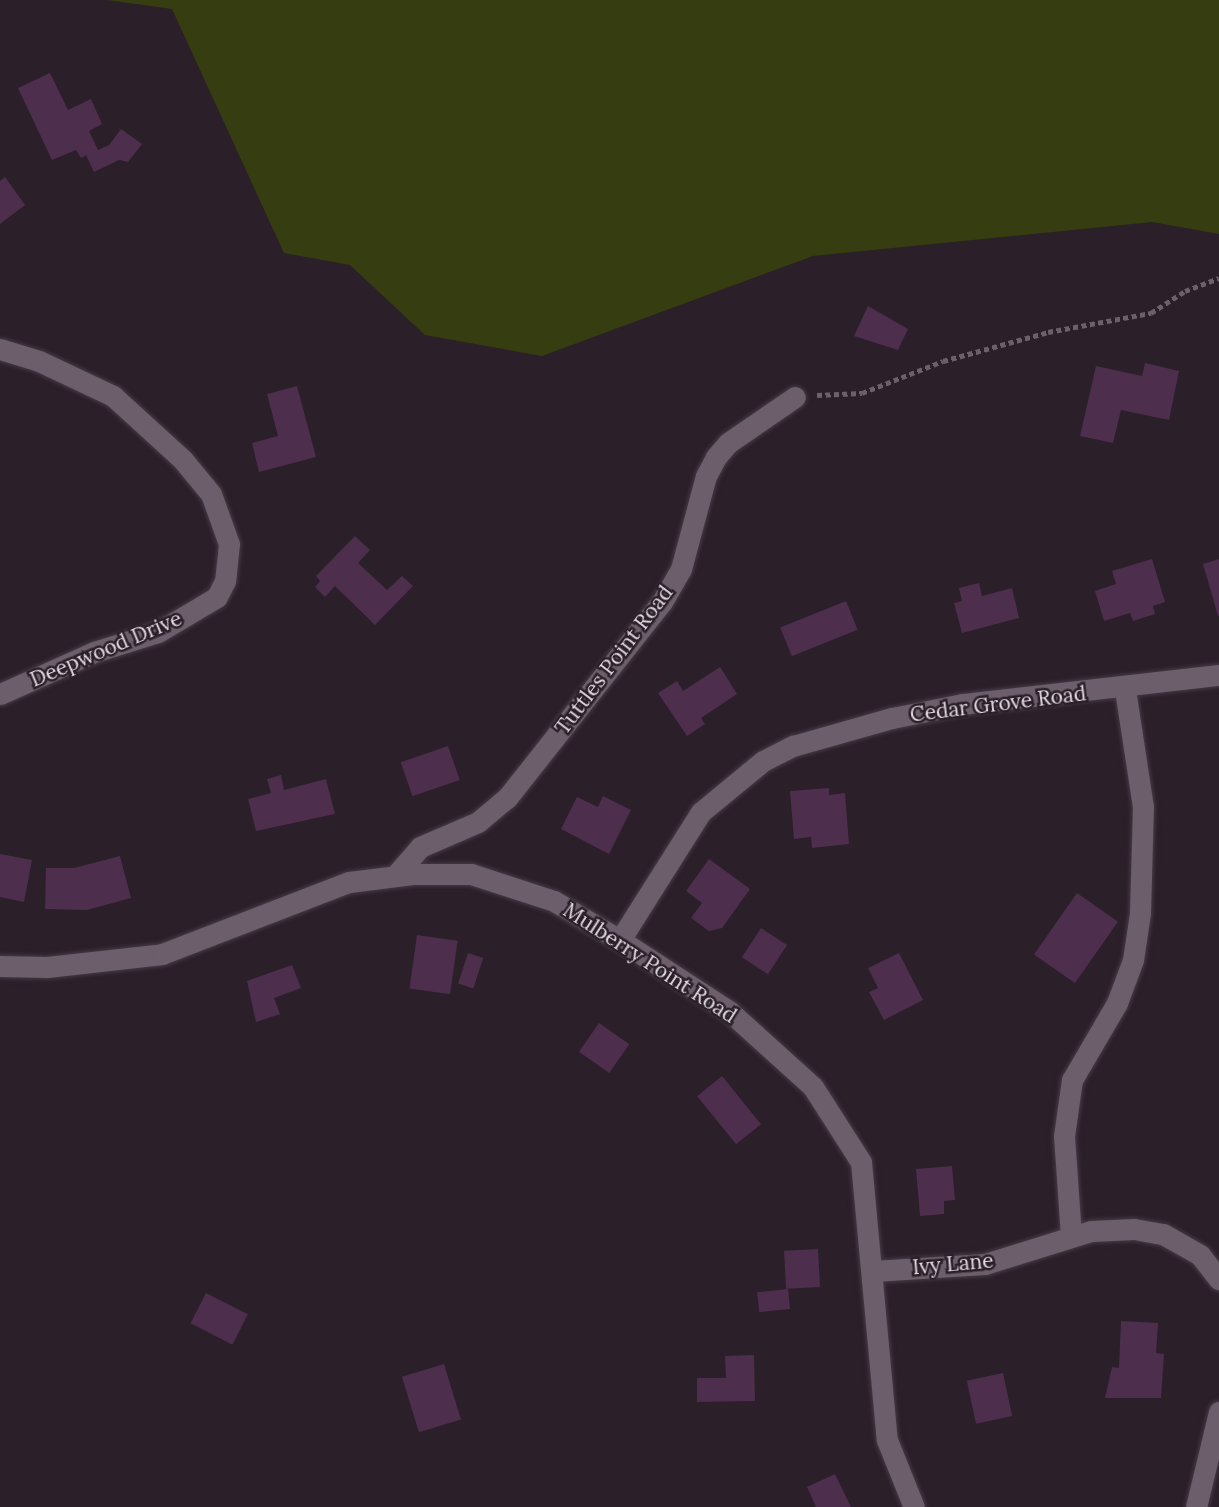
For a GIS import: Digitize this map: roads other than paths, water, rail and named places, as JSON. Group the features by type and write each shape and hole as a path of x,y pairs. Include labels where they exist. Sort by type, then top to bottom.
{"street":[{"name":"Deepwood Drive","path":"0,349 39,361 113,396 183,460 211,494 229,544 225,581 208,603 158,632 94,652 0,694"},
{"name":"Tuttles Point Road","path":"394,876 420,847 478,822 507,798 662,602 681,569 706,476 716,457 728,443 795,397"},
{"name":"Cedar Grove Road","path":"620,940 701,812 763,761 793,746 892,718 963,705 1125,689 1219,676"},
{"path":"1071,1236 1064,1136 1072,1080 1117,1003 1133,960 1140,913 1143,807 1125,689"},
{"name":"Mulberry Point Road","path":"0,967 47,967 162,954 349,882 394,876 471,874 554,901 620,940 729,1011 813,1087 861,1162 887,1440 914,1507"},
{"name":"Ivy Lane","path":"873,1271 985,1264 1071,1236 1135,1228 1163,1234 1200,1255 1219,1279"},
{"path":"1195,1507 1219,1412"}]}
